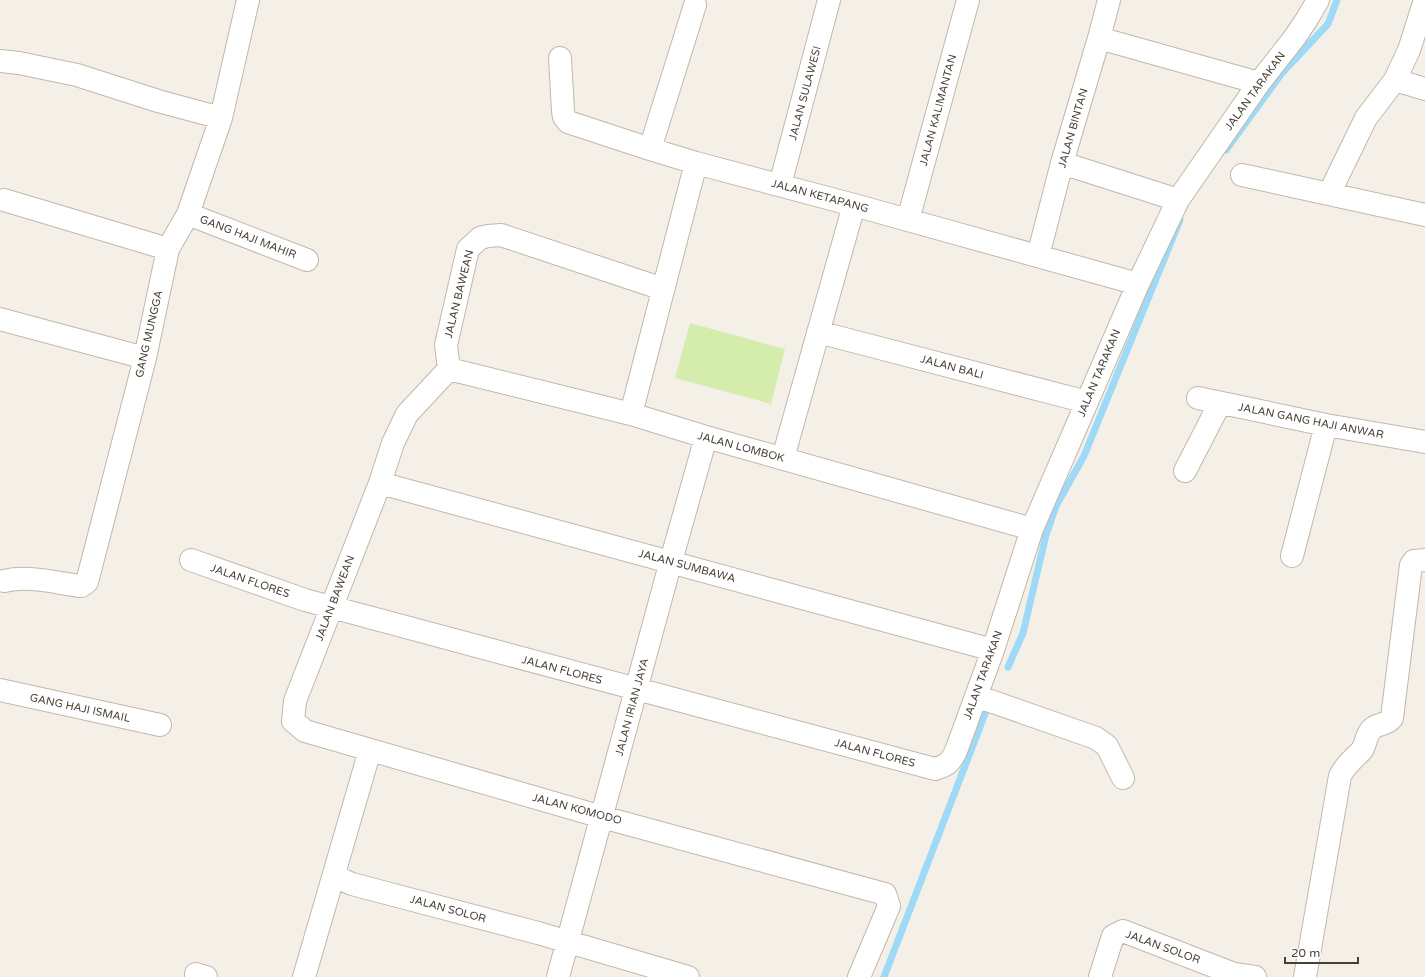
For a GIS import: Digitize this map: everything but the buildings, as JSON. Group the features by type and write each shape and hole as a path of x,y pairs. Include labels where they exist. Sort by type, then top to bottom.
{"street":[{"name":"GANG MUNGGA","path":"1,582 15,578 81,586 87,582 145,358 168,249 188,214 221,118 248,0"},
{"name":"JALAN SULAWESI","path":"780,185 829,0"},
{"name":"JALAN KALIMANTAN","path":"908,220 968,0"},
{"name":"JALAN BINTAN","path":"1038,256 1062,163 1109,0"},
{"name":"JALAN TARAKAN","path":"935,769 946,766 952,760 993,650 1032,529 1138,284 1178,200 1258,83 1295,38 1318,0"},
{"path":"1330,194 1366,118 1395,80 1409,50 1425,0"},
{"path":"650,149 695,5"},
{"path":"1099,38 1258,83"},
{"name":"JALAN KETAPANG","path":"560,58 563,111 564,117 568,122 696,163 854,205 1138,284"},
{"path":"0,61 77,74 158,101 221,118"},
{"path":"1395,80 1425,89"},
{"path":"631,414 696,163"},
{"path":"1062,163 1178,200"},
{"path":"1242,175 1425,215"},
{"path":"4,200 168,249"},
{"path":"783,458 854,205"},
{"name":"GANG HAJI MAHIR","path":"188,214 307,260"},
{"name":"JALAN BAWEAN","path":"295,701 380,483 393,443 407,414 449,368 446,345 468,249 480,238 501,235 514,238 663,289"},
{"path":"0,320 145,358"},
{"name":"JALAN BALI","path":"818,332 1087,402"},
{"name":"JALAN LOMBOK","path":"449,368 631,414 706,437 1032,529"},
{"name":"JALAN GANG HAJI ANWAR","path":"1198,398 1326,425 1425,442"},
{"path":"1185,471 1220,403"},
{"path":"1292,556 1326,425"},
{"name":"JALAN IRIAN JAYA","path":"558,977 706,437"},
{"name":"JALAN SUMBAWA","path":"380,483 671,561 993,650"},
{"name":"JALAN FLORES","path":"191,560 305,600 935,769"},
{"path":"1305,977 1340,776 1363,748 1370,730 1375,726 1388,723 1392,718 1411,565 1414,561 1425,560"},
{"name":"GANG HAJI ISMAIL","path":"0,690 160,725"},
{"path":"976,696 1096,738 1107,746 1123,778"},
{"name":"JALAN KOMODO","path":"295,701 293,721 305,731 602,817 885,894 889,906 859,977"},
{"path":"304,977 370,750"},
{"name":"JALAN SOLOR","path":"334,876 352,884 538,933 688,977"},
{"name":"JALAN SOLOR","path":"1100,977 1113,936 1123,931 1241,976"}],"green space":[{"path":"690,323 785,349 771,404 675,378"}],"waterway":[{"path":"1226,150 1282,73 1328,24 1337,0"},
{"path":"1008,667 1023,633 1046,535 1056,506 1084,456 1180,220"},
{"path":"884,977 988,706"}]}
